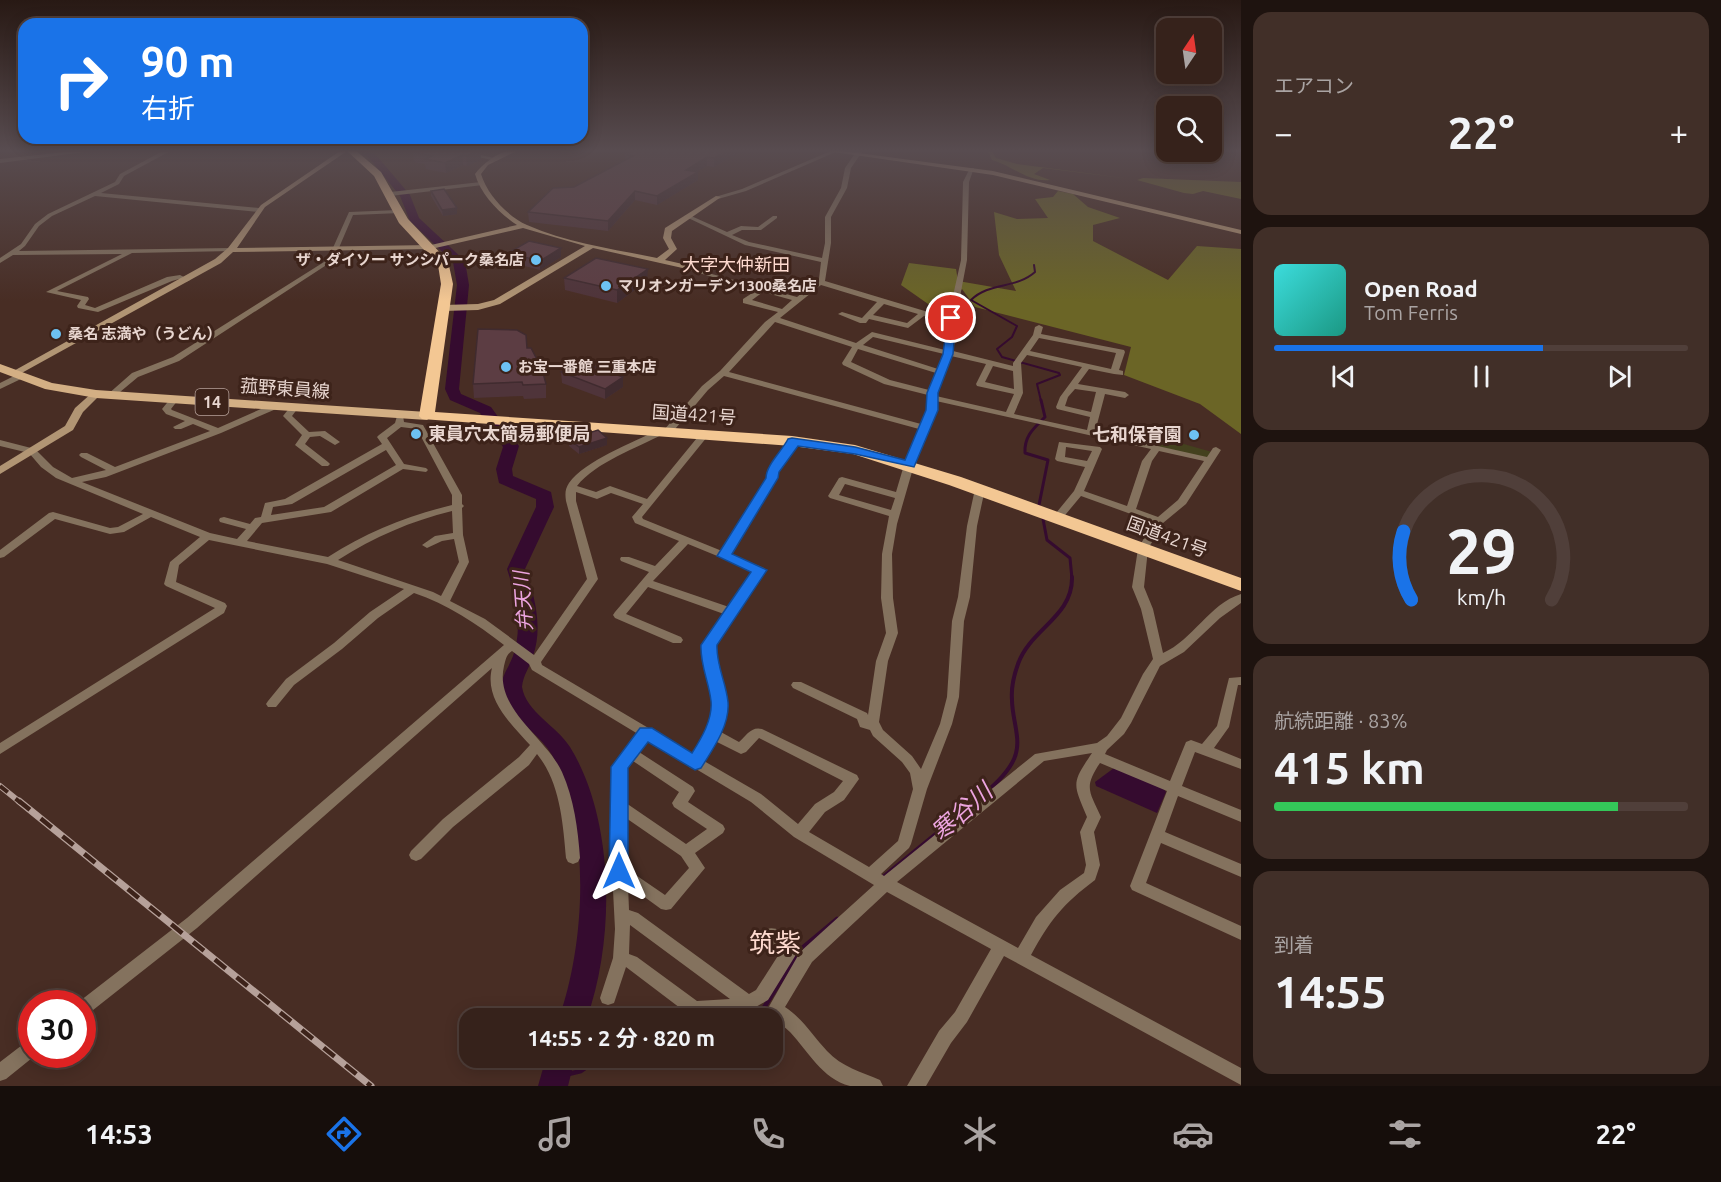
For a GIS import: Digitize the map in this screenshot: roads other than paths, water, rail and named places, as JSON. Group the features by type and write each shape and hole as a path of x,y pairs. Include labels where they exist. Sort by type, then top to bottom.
{"highway":[{"path":"395,200 398,212 409,227 433,247 446,271 448,308 427,416"},
{"name":"国道421号","path":"427,416 792,441 847,448 909,465 980,489 1241,585"}],"main road":[{"name":"菰野東員線","path":"0,368 49,386 96,394 273,406 400,419 427,416"}],"street":[{"path":"0,261 24,245 37,225 50,215 80,200"},
{"path":"151,200 259,210"},
{"path":"0,386 17,374 186,280 231,250 259,210 271,200"},
{"path":"493,200 504,213 523,226 550,236 684,267 799,300"},
{"path":"659,261 673,249 667,238 668,230 714,200"},
{"path":"533,660 593,579 571,501 572,487 587,471 664,432 774,320 820,282 826,261 828,217 838,200"},
{"path":"874,727 882,661 892,633 887,598 887,554 894,514 909,465 932,410 933,396 948,354 964,260 966,200"},
{"path":"1109,200 1241,232"},
{"path":"111,395 135,375 176,359 326,263 335,250 351,213 398,212"},
{"path":"687,216 747,243 826,261"},
{"path":"728,234 741,228 759,230 775,216"},
{"path":"13,253 433,247 523,226"},
{"path":"448,308 471,307 501,301 591,246"},
{"path":"130,252 50,292 85,299 81,306 95,310 170,279 180,277 186,280"},
{"path":"820,282 952,322"},
{"path":"763,290 746,301 784,312"},
{"path":"842,314 863,321 882,301"},
{"path":"868,315 908,326 922,314"},
{"path":"774,320 858,346 887,358 941,372"},
{"path":"1010,416 1019,392 1020,361 1038,331 1121,352 1117,373 1087,366 1020,361 990,364 872,333 858,346 846,363 886,382 1039,424 1157,447 1213,455 1182,502 1159,520 1143,549 1138,587 1147,609 1159,660"},
{"path":"990,364 980,384 1019,392"},
{"path":"1087,366 1075,386 1064,397 1060,407 1094,415"},
{"path":"723,373 925,428"},
{"path":"1075,386 1125,395"},
{"path":"1089,434 1101,391"},
{"path":"0,471 69,428 78,410 96,394"},
{"path":"174,400 166,410 218,431"},
{"path":"71,481 113,470 218,431 273,406"},
{"path":"294,408 288,418 307,435"},
{"path":"401,466 382,437 400,419 420,426 451,479 459,506 458,535 464,562 444,601"},
{"path":"178,427 193,421"},
{"path":"325,465 300,445 307,435 322,433 335,442"},
{"path":"695,764 713,734 720,703 709,656 709,645 760,570 639,521 637,517 704,435"},
{"path":"724,556 772,478 772,472 791,448 792,441"},
{"path":"0,443 32,451 55,474 207,536 330,561 444,601 481,622 510,648 533,660 536,667 695,764 756,798 799,833 877,879 1023,956 1241,1077"},
{"path":"265,519 269,505 288,502 387,445"},
{"path":"1131,510 1147,461 1157,447"},
{"path":"84,455 113,470"},
{"path":"1057,518 1079,492 1091,465"},
{"path":"240,542 250,527 265,519 327,510 401,466 423,470"},
{"path":"894,514 833,496 842,480 900,496"},
{"path":"572,487 597,496 610,489 650,502"},
{"path":"868,1085 822,1058 793,1021 775,1010 806,957 877,879 904,843 920,789 946,724 953,697 958,621 964,597 972,526 980,489"},
{"path":"1079,492 1159,520"},
{"path":"330,561 353,545 398,522 459,506"},
{"path":"0,555 53,515 110,531 120,530 151,513"},
{"path":"224,520 250,527"},
{"path":"427,545 440,538 458,535"},
{"path":"0,749 220,610 221,606 170,584 174,564 207,536"},
{"path":"677,640 619,615 645,582 686,540"},
{"path":"625,559 657,571"},
{"path":"645,582 731,612"},
{"path":"272,704 290,682 374,615 412,590"},
{"path":"1023,956 1041,922 1065,894 1090,876 1093,865 1087,832 1094,817 1082,786 1083,778 1100,752 1114,740 1125,724 1137,695 1159,660 1178,650 1215,615 1241,598"},
{"path":"510,648 496,673 498,692 505,708 550,763 561,787 573,858"},
{"path":"96,998 187,927 510,648"},
{"path":"1205,750 1223,727 1233,681 1241,681"},
{"path":"797,685 862,716 865,724 874,727 907,759 916,772 920,789"},
{"path":"609,998 621,958 623,929 619,871 618,772 646,732"},
{"path":"713,734 741,749 757,732 852,779 839,796 820,808 799,833"},
{"path":"417,855 448,823 524,761 537,745"},
{"path":"1241,764 1191,745 1137,886 1241,933"},
{"path":"630,752 688,791 679,803 718,829 686,852"},
{"path":"877,879 1040,757 1100,752 1174,788 1241,816"},
{"path":"619,806 686,852 698,868 666,903 619,871"},
{"path":"1157,835 1241,871"},
{"path":"621,914 633,918 748,1003"},
{"path":"621,958 631,962 694,1009 731,1007 748,1003 762,995 789,953 790,948 772,934"},
{"path":"916,1086 945,1038 961,1017 1001,946"},
{"path":"0,1073 18,1059"}],"waterway":[{"name":"弁天川","path":"407,200 414,219 459,261 463,285 452,389 455,397 486,410 495,427 511,446 504,469 505,479 545,496 545,507 516,569 523,589 528,633 524,654 513,677 511,687 520,707 561,751 573,775 582,802 588,832 592,893 589,953 584,984 576,1008"},
{"name":"寒谷川","path":"1034,265 1035,272 1028,277 986,290 971,300 1017,326 1012,337 997,349 1002,357 1059,373 1060,375 1037,384 1041,401"},
{"name":"寒谷川","path":"1039,505 1048,460 1025,453 1025,447 1028,437 1045,417 1041,400"},
{"name":"寒谷川","path":"1043,519 1047,540 1070,558 1072,578"},
{"name":"寒谷川","path":"974,803 995,784 1012,763 1017,747 1012,708 1013,682 1017,668 1032,641 1066,603 1072,578"},
{"name":"寒谷川","path":"956,818 975,801"},
{"name":"寒谷川","path":"881,879 941,830"},
{"name":"寒谷川","path":"764,1008 801,949 837,919"},
{"name":"弁天川","path":"553,1086 558,1068"},
{"name":"寒谷川","path":"556,1077 585,1068"}],"railway":[{"path":"0,786 21,803"},
{"path":"19,801 371,1086"}],"place":[{"name":"ザ・ダイソー サンシパーク桑名店","path":"536,260"},
{"name":"マリオンガーデン1300桑名店","path":"606,286"},
{"name":"桑名 志満や（うどん）","path":"56,334"},
{"name":"お宝一番館 三重本店","path":"506,367"},
{"name":"東員穴太簡易郵便局","path":"416,434"},
{"name":"七和保育園","path":"1194,435"}],"district":[{"name":"大字大仲新田","path":"736,265"},
{"name":"筑紫","path":"775,943"}]}
